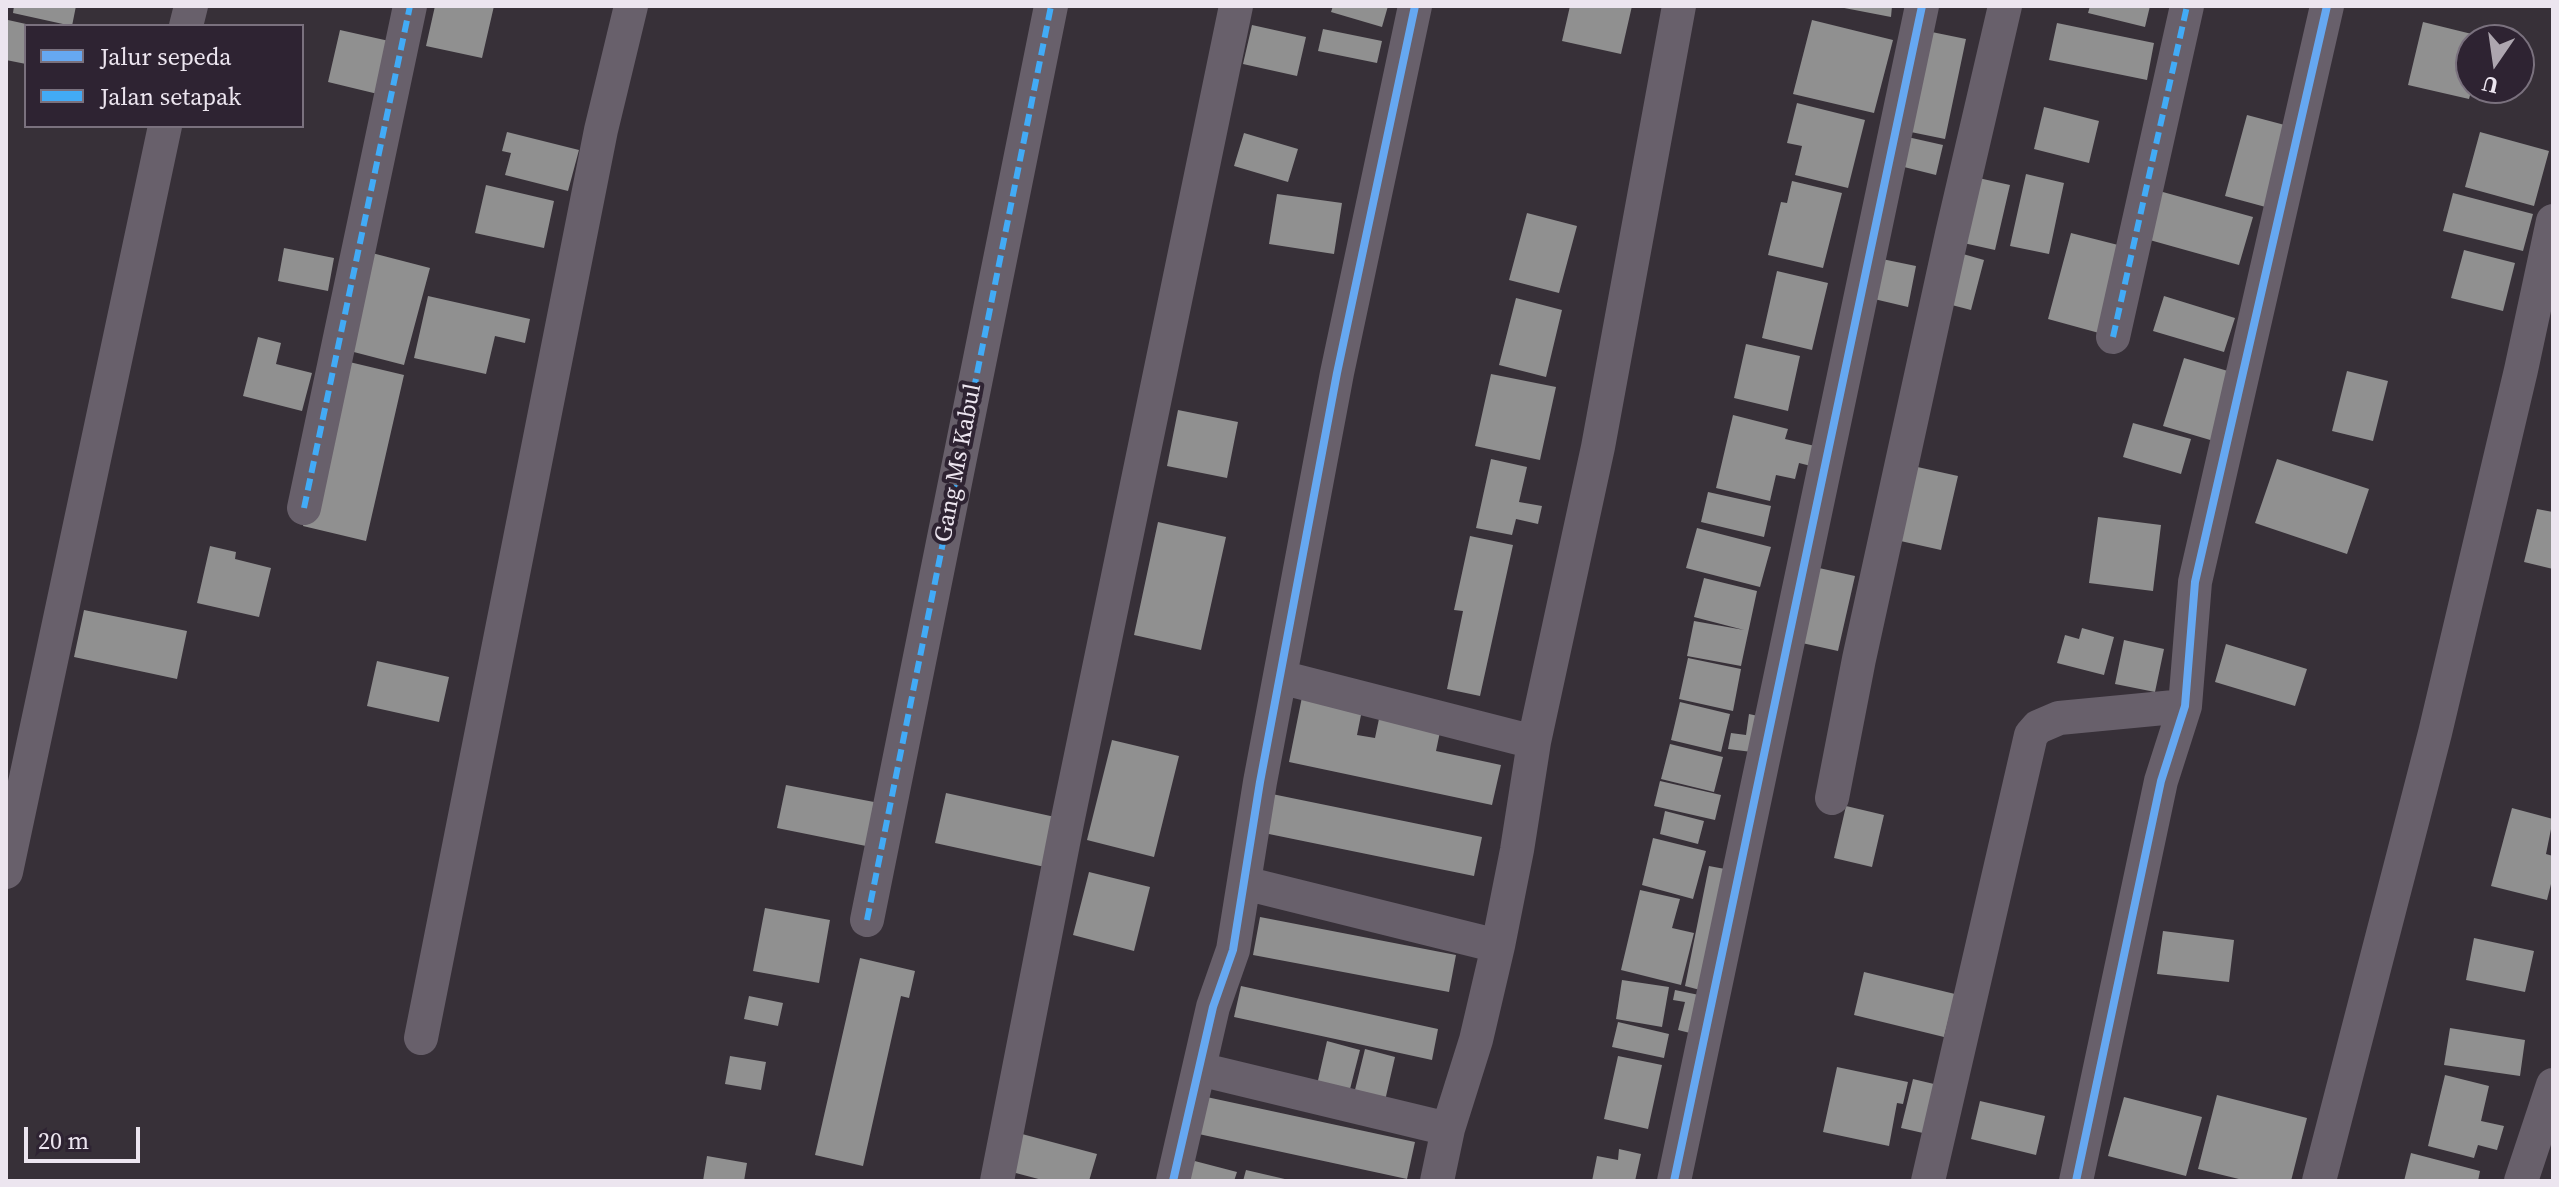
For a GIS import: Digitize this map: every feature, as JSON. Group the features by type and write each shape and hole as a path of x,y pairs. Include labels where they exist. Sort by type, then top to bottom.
{"street":[{"path":"304,508 410,6"},
{"path":"421,1038 601,130 631,6"},
{"name":"Gang Ms Kabul","path":"867,920 1051,6"},
{"path":"997,1181 1067,823 1236,6"},
{"path":"1173,1181 1213,1007 1233,950 1337,373 1415,6"},
{"path":"1437,1181 1448,1129 1476,1040 1498,946 1534,742 1598,447 1679,6"},
{"path":"1674,1181 1922,6"},
{"path":"1832,798 1859,659 2005,6"},
{"path":"2113,337 2187,6"},
{"path":"2076,1181 2161,781 2185,706 2195,582 2327,6"},
{"path":"6,872 165,128"},
{"path":"2319,1181 2435,733 2553,221"},
{"path":"1280,677 1534,742"},
{"path":"1928,1181 2031,735 2038,727 2059,718 2185,706"},
{"path":"1244,883 1498,946"},
{"path":"1199,1069 1448,1129"},
{"path":"2521,1181 2553,1085"}],"building":[{"path":"14,6 76,6 72,24 13,13"},
{"path":"435,6 494,6 482,58 426,46"},
{"path":"1333,6 1388,6 1382,27 1331,12"},
{"path":"1570,6 1632,6 1621,54 1562,41"},
{"path":"1834,6 1892,6 1891,17"},
{"path":"2090,6 2150,6 2145,27 2088,13"},
{"path":"8,20 26,24 24,64 6,60"},
{"path":"1812,20 1893,40 1874,113 1793,94"},
{"path":"2423,22 2455,30 2455,96 2408,85"},
{"path":"2057,23 2154,43 2147,80 2049,60"},
{"path":"1252,25 1306,37 1297,76 1243,64"},
{"path":"1323,29 1382,41 1377,63 1318,51"},
{"path":"340,30 398,43 386,96 328,82"},
{"path":"1922,30 1966,39 1945,139 1901,130"},
{"path":"1797,103 1865,120 1848,188 1795,175 1802,146 1787,143"},
{"path":"2044,107 2099,121 2089,163 2034,149"},
{"path":"2247,115 2296,128 2273,209 2225,196"},
{"path":"507,132 579,150 568,191 505,175 511,153 502,151"},
{"path":"2480,132 2549,151 2534,206 2465,187"},
{"path":"1244,133 1298,149 1288,182 1234,166"},
{"path":"1903,136 1943,145 1936,175 1896,165"},
{"path":"2026,174 2064,183 2049,254 2010,246"},
{"path":"1974,177 2010,185 1995,250 1959,242"},
{"path":"1792,181 1842,193 1823,268 1768,255 1781,202 1787,203"},
{"path":"486,185 554,201 544,248 475,233"},
{"path":"2152,189 2253,217 2239,265 2139,237"},
{"path":"2453,193 2533,214 2523,251 2443,231"},
{"path":"1277,194 1342,203 1334,254 1269,244"},
{"path":"1527,213 1577,226 1559,293 1509,280"},
{"path":"2071,233 2122,246 2099,333 2048,319"},
{"path":"284,248 334,258 328,291 278,281"},
{"path":"2464,250 2515,263 2503,311 2451,298"},
{"path":"1956,252 1984,260 1971,310 1944,303"},
{"path":"372,253 430,268 404,365 346,350"},
{"path":"1882,259 1916,266 1908,307 1874,299"},
{"path":"1777,271 1828,283 1812,350 1762,338"},
{"path":"428,296 530,319 525,343 495,336 486,374 414,358"},
{"path":"2164,296 2235,318 2224,352 2153,331"},
{"path":"1516,298 1562,310 1546,377 1499,365"},
{"path":"258,337 281,343 276,364 312,373 302,411 243,396"},
{"path":"1746,344 1800,356 1788,411 1734,398"},
{"path":"2184,358 2238,374 2217,442 2163,426"},
{"path":"341,360 404,375 366,541 303,526"},
{"path":"2347,371 2388,381 2373,441 2332,431"},
{"path":"1491,374 1556,387 1540,460 1475,446"},
{"path":"1178,410 1238,422 1227,478 1167,466"},
{"path":"1733,415 1788,429 1785,439 1815,446 1811,466 1799,463 1795,479 1776,475 1770,501 1716,488"},
{"path":"2133,423 2191,439 2181,474 2123,457"},
{"path":"1491,459 1527,467 1519,502 1542,506 1538,524 1516,519 1512,535 1476,528"},
{"path":"2277,459 2369,489 2347,554 2255,523"},
{"path":"1904,464 1958,476 1941,550 1887,538"},
{"path":"1708,492 1771,506 1764,537 1701,522"},
{"path":"2537,509 2553,512 2553,569 2524,562"},
{"path":"2098,517 2161,525 2153,591 2089,583"},
{"path":"1158,522 1226,537 1201,650 1134,635"},
{"path":"1697,528 1771,547 1760,587 1686,568"},
{"path":"1470,536 1513,545 1480,696 1447,689 1463,611 1454,610"},
{"path":"210,546 236,552 235,559 271,568 259,617 197,603"},
{"path":"1810,566 1855,576 1838,651 1793,641"},
{"path":"1704,578 1757,591 1741,666 1687,656 1694,621 1744,630 1694,617"},
{"path":"84,610 187,631 177,679 74,657"},
{"path":"2082,628 2114,637 2104,675 2057,663 2065,635 2079,639"},
{"path":"2124,640 2164,649 2155,692 2115,684"},
{"path":"2226,644 2307,669 2295,706 2215,682"},
{"path":"1688,658 1741,669 1733,711 1679,699"},
{"path":"377,661 449,677 439,722 367,706"},
{"path":"1302,697 1362,710 1357,735 1375,738 1380,714 1441,727 1436,751 1501,765 1492,805 1289,762"},
{"path":"1680,702 1730,714 1721,752 1671,740"},
{"path":"1749,714 1758,716 1752,752 1728,749 1731,733 1746,735"},
{"path":"1112,740 1179,756 1154,857 1087,840"},
{"path":"1670,744 1723,757 1714,792 1661,779"},
{"path":"1660,781 1721,795 1715,820 1654,806"},
{"path":"786,785 874,802 866,846 777,828"},
{"path":"946,793 1055,817 1045,867 935,843"},
{"path":"1272,794 1482,837 1474,876 1264,833"},
{"path":"1846,806 1884,815 1872,867 1834,858"},
{"path":"2512,808 2553,819 2546,854 2553,856 2553,876 2547,900 2491,886"},
{"path":"1665,811 1704,821 1698,844 1660,834"},
{"path":"1653,838 1706,851 1693,899 1642,885"},
{"path":"1709,866 1725,869 1700,990 1685,986"},
{"path":"1089,872 1150,887 1134,951 1073,935"},
{"path":"1640,890 1680,899 1672,928 1694,933 1681,985 1621,970"},
{"path":"765,908 830,920 819,983 753,971"},
{"path":"1260,917 1456,955 1449,992 1253,955"},
{"path":"2163,931 2234,940 2229,982 2157,974"},
{"path":"2474,938 2534,951 2525,992 2466,980"},
{"path":"860,958 915,971 909,998 901,996 863,1166 815,1155"},
{"path":"1864,972 1955,994 1944,1037 1854,1015"},
{"path":"1622,980 1669,987 1662,1027 1616,1019"},
{"path":"1241,986 1438,1029 1432,1060 1234,1017"},
{"path":"1675,990 1699,995 1690,1033 1678,1030 1685,1002 1673,1000"},
{"path":"749,996 783,1003 778,1026 744,1019"},
{"path":"1618,1022 1669,1034 1664,1058 1612,1047"},
{"path":"2450,1028 2525,1040 2520,1076 2444,1065"},
{"path":"1327,1041 1360,1050 1348,1097 1316,1089"},
{"path":"1365,1049 1395,1057 1384,1105 1353,1098"},
{"path":"730,1056 766,1062 761,1090 725,1084"},
{"path":"1618,1056 1662,1065 1648,1129 1604,1119"},
{"path":"1837,1067 1908,1082 1903,1104 1897,1103 1889,1146 1823,1132"},
{"path":"2445,1075 2489,1086 2481,1121 2504,1126 2497,1150 2478,1145 2474,1158 2428,1146"},
{"path":"1913,1079 1934,1084 1923,1133 1901,1128"},
{"path":"2217,1095 2307,1118 2291,1181 2247,1181 2198,1169"},
{"path":"1202,1096 1415,1142 1407,1179 1194,1133"},
{"path":"2124,1097 2202,1117 2186,1176 2108,1156"},
{"path":"1980,1101 2045,1116 2036,1155 1971,1139"},
{"path":"1022,1134 1097,1154 1089,1181 1046,1181 1012,1172"},
{"path":"1619,1149 1641,1154 1635,1181 1592,1181 1597,1156 1618,1160"},
{"path":"2411,1153 2480,1171 2478,1181 2404,1181"},
{"path":"707,1156 747,1163 744,1181 703,1181"},
{"path":"1187,1159 1237,1172 1234,1181 1182,1181"},
{"path":"1246,1170 1289,1180 1289,1181 1243,1181"}],"marked path":[{"path":"304,508 410,6"},
{"path":"867,920 1051,6"},
{"path":"2113,337 2187,6"}],"cycle path":[{"path":"1173,1181 1213,1007 1233,950 1260,782 1337,373 1415,6"},
{"path":"1674,1181 1922,6"},
{"path":"2076,1181 2161,781 2185,706 2195,582 2327,6"}]}
